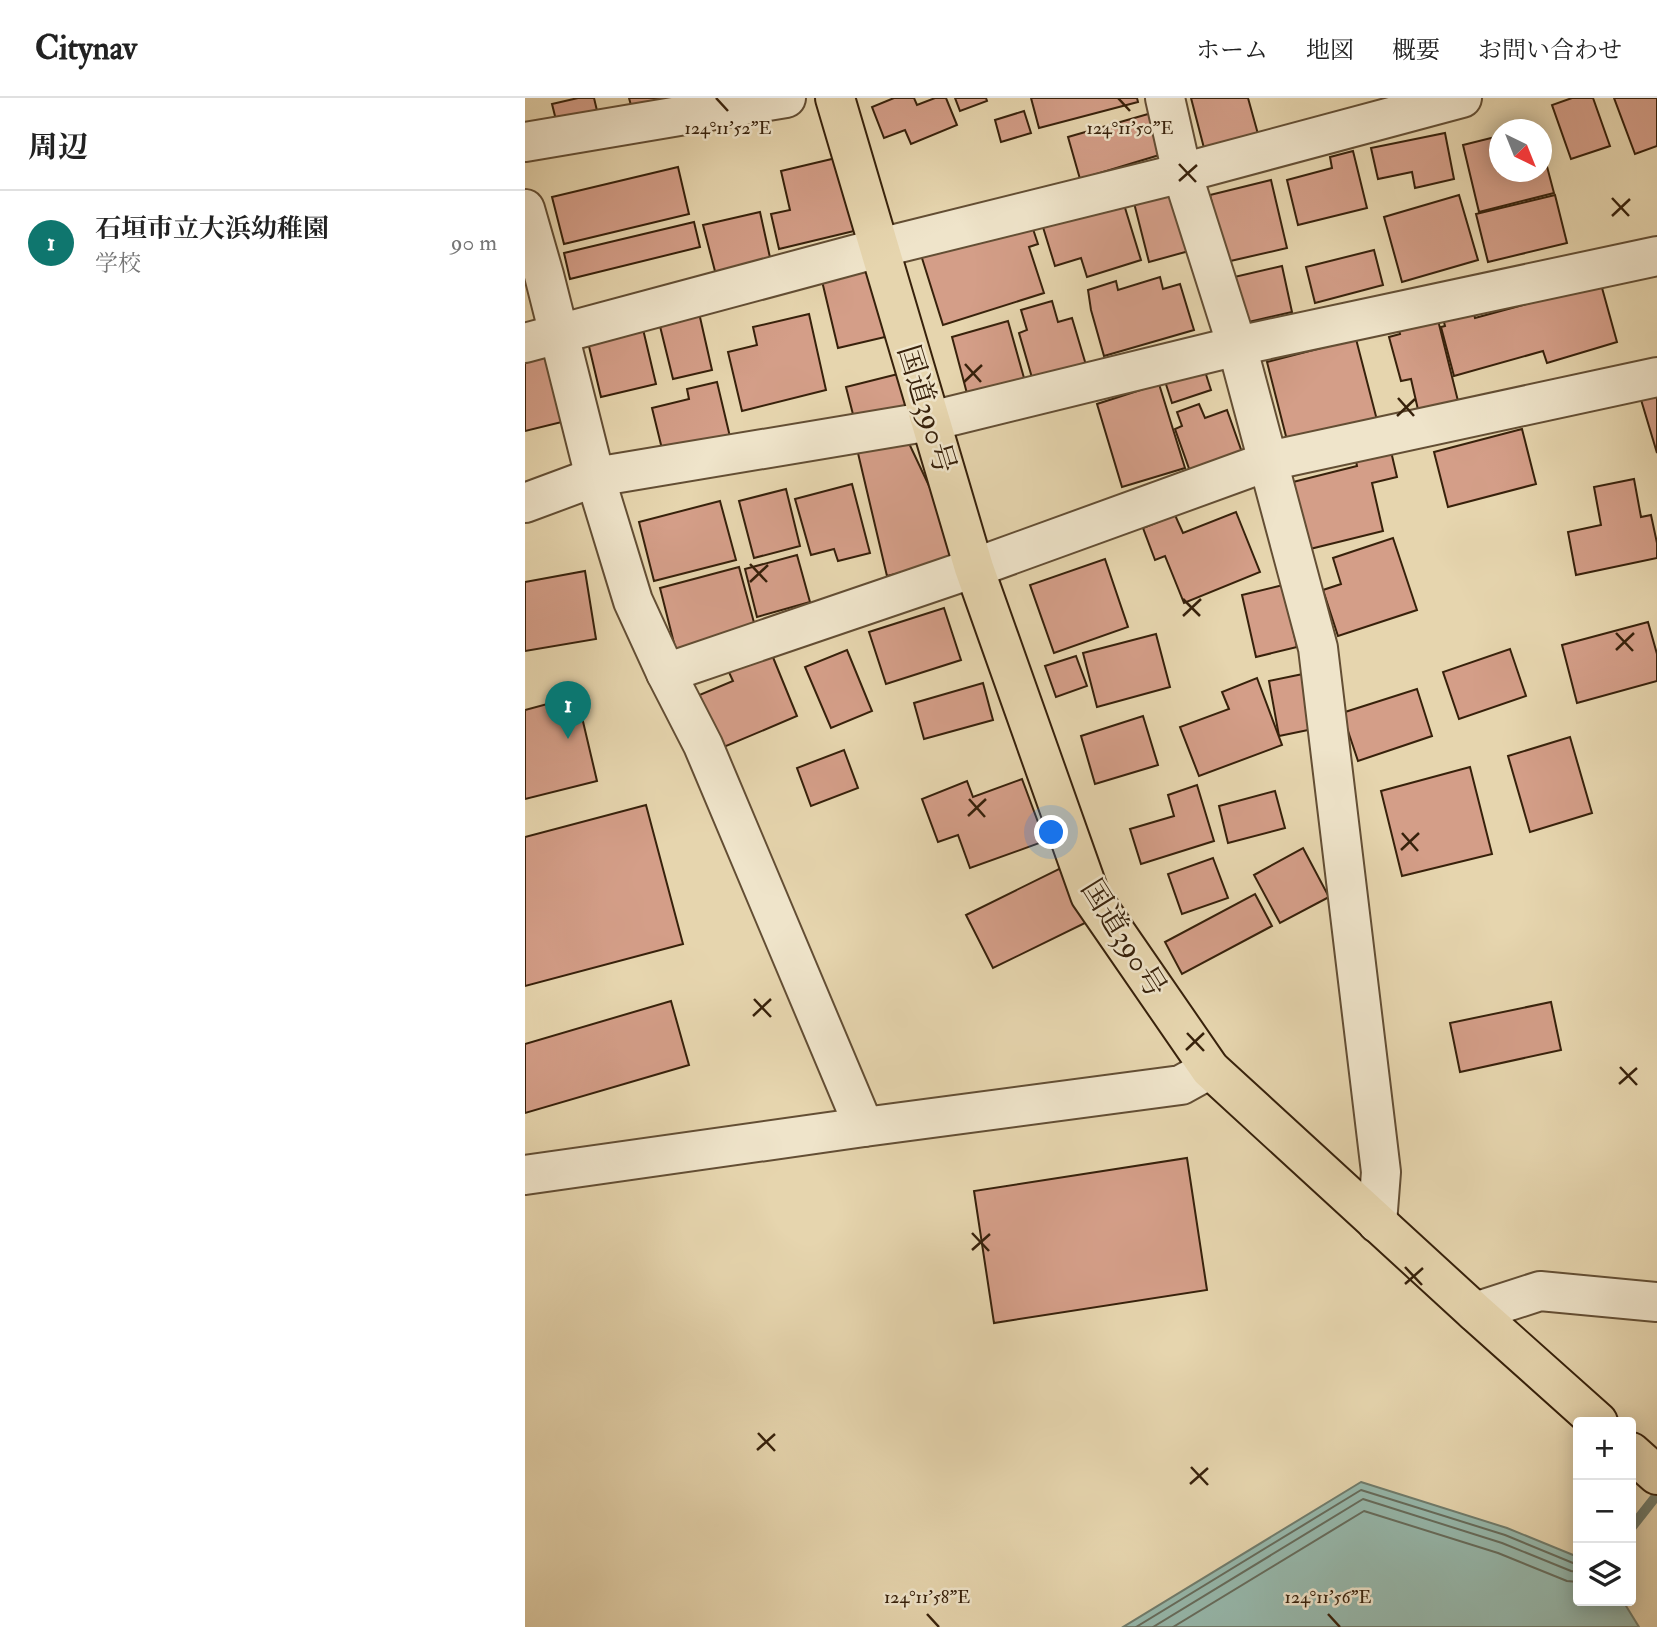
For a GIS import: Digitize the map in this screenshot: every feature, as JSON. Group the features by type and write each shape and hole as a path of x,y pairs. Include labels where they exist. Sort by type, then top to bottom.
{"highway":[{"name":"国道390号","path":"835,98 974,568 1090,895 1210,1069 1225,1085 1592,1417"},
{"path":"1636,1456 1657,1475"}],"street":[{"path":"525,142 786,98"},
{"path":"1164,98 1182,173 1237,346 1318,648 1381,1172 1377,1223"},
{"path":"541,338 1462,98"},
{"path":"525,209 544,275 541,338 595,477 633,601 703,745 864,1127"},
{"path":"525,503 595,477 931,421 1237,346 1657,256"},
{"path":"666,673 974,568 1269,461 1657,377"},
{"path":"525,1175 1181,1085 1210,1069"},
{"path":"1475,1312 1540,1291 1657,1302"}],"water":[{"path":"1361,1482 1507,1528 1573,1555 1573,1606 1626,1606 1639,1627 1123,1627"}],"building":[{"path":"578,98 594,98 599,119 558,128 552,104"},
{"path":"629,98 678,98 632,109"},
{"path":"894,98 914,98 917,105 935,98 946,98 957,125 911,144 905,130 884,138 872,107"},
{"path":"955,98 986,98 987,101 960,111"},
{"path":"1031,98 1137,98 1138,102 1039,128"},
{"path":"1191,98 1248,98 1258,134 1204,148"},
{"path":"1572,98 1593,98 1610,146 1571,159 1552,105"},
{"path":"1614,98 1657,98 1657,146 1635,154"},
{"path":"1024,111 1031,133 1001,142 995,120"},
{"path":"1155,112 1166,153 1080,179 1068,137"},
{"path":"1445,133 1454,179 1415,188 1412,172 1378,179 1371,148"},
{"path":"1489,138 1489,182 1551,182 1554,193 1479,212 1463,145"},
{"path":"1353,151 1367,208 1298,225 1287,180 1332,168 1330,157"},
{"path":"836,158 854,231 779,249 771,214 790,210 781,171"},
{"path":"678,167 689,214 564,244 552,197"},
{"path":"1271,180 1287,248 1226,262 1210,195"},
{"path":"1172,189 1189,251 1149,262 1133,199"},
{"path":"1459,195 1478,260 1402,282 1384,217"},
{"path":"1555,195 1567,243 1488,262 1476,214"},
{"path":"1122,198 1141,260 1087,277 1081,258 1055,266 1042,224"},
{"path":"760,212 771,262 716,275 703,225"},
{"path":"1030,220 1038,244 1029,247 1044,293 943,325 921,255"},
{"path":"694,222 700,247 570,279 564,253"},
{"path":"1374,250 1383,285 1315,303 1306,267"},
{"path":"1282,266 1292,312 1240,324 1230,278"},
{"path":"869,269 885,337 838,348 822,281"},
{"path":"1160,277 1163,289 1180,284 1194,330 1104,356 1088,290 1116,281 1118,290"},
{"path":"1599,277 1617,342 1547,363 1543,351 1454,376 1441,327 1445,326 1441,311 1471,302 1475,318 1530,303"},
{"path":"1052,301 1058,322 1072,318 1086,365 1033,381 1019,333 1027,330 1021,310"},
{"path":"697,304 712,370 673,379 657,314"},
{"path":"1435,308 1459,405 1419,414 1411,379 1401,381 1389,337 1400,334 1396,318"},
{"path":"809,314 826,390 742,411 728,352 757,345 753,327"},
{"path":"1008,321 1026,385 969,401 952,337"},
{"path":"642,325 656,384 601,397 587,338"},
{"path":"1356,339 1378,424 1289,448 1267,362"},
{"path":"553,355 570,420 525,431 525,363"},
{"path":"1202,362 1211,390 1172,403 1163,375"},
{"path":"906,372 916,415 857,430 846,387"},
{"path":"717,382 731,441 664,457 652,408 689,399 687,389"},
{"path":"1159,384 1185,468 1122,487 1097,404"},
{"path":"1657,387 1657,453 1639,393"},
{"path":"1199,404 1205,418 1227,410 1244,458 1192,477 1175,429 1182,426 1177,412"},
{"path":"1522,429 1536,484 1448,507 1434,452"},
{"path":"906,437 963,558 887,576 857,449"},
{"path":"1390,447 1397,477 1372,483 1383,531 1306,550 1289,483 1357,466 1355,456"},
{"path":"1634,479 1641,517 1651,515 1657,558 1576,575 1568,532 1601,525 1594,487"},
{"path":"852,484 870,553 838,561 834,549 811,555 795,499"},
{"path":"786,489 800,546 754,558 739,501"},
{"path":"720,501 736,560 654,581 639,522"},
{"path":"1236,512 1260,572 1184,603 1165,556 1155,560 1143,528 1175,515 1183,533"},
{"path":"1393,538 1417,610 1338,636 1323,590 1341,584 1333,558"},
{"path":"797,555 810,602 757,617 745,569"},
{"path":"1105,559 1128,627 1054,653 1030,585"},
{"path":"739,567 756,630 676,651 660,588"},
{"path":"585,571 596,639 525,651 525,582"},
{"path":"1283,585 1297,647 1256,657 1242,595"},
{"path":"944,608 961,660 886,684 869,632"},
{"path":"1648,622 1657,654 1657,681 1577,703 1562,645"},
{"path":"1156,634 1170,687 1097,707 1083,653"},
{"path":"1510,649 1526,696 1459,719 1443,672"},
{"path":"770,650 797,716 719,749 697,696 733,681 727,668"},
{"path":"847,650 872,711 831,728 805,667"},
{"path":"1076,656 1087,686 1056,697 1045,666"},
{"path":"1303,674 1313,729 1279,736 1269,681"},
{"path":"1257,678 1282,745 1199,776 1180,727 1229,709 1222,692"},
{"path":"983,683 993,720 924,739 914,703"},
{"path":"1417,689 1432,736 1358,761 1342,713"},
{"path":"577,696 597,781 525,799 525,710"},
{"path":"1143,716 1158,765 1095,784 1081,736"},
{"path":"1570,737 1592,813 1530,832 1508,756"},
{"path":"844,750 858,788 811,806 797,768"},
{"path":"1470,767 1492,854 1402,876 1381,791"},
{"path":"1022,779 1045,841 970,868 958,835 938,842 922,799 967,781 973,797"},
{"path":"1197,785 1214,841 1141,864 1130,829 1174,816 1168,795"},
{"path":"1275,791 1285,828 1228,843 1219,806"},
{"path":"646,805 683,944 525,986 525,837"},
{"path":"1303,848 1329,897 1280,923 1254,875"},
{"path":"1213,858 1228,898 1182,914 1168,874"},
{"path":"1063,867 1089,921 993,968 966,915"},
{"path":"1255,894 1272,926 1182,974 1165,942"},
{"path":"671,1001 689,1065 525,1113 525,1044"},
{"path":"1551,1002 1561,1050 1460,1072 1450,1023"},
{"path":"1187,1158 1207,1290 994,1323 974,1191"}],"waterway":[{"path":"1636,1522 1657,1495"}],"place":[{"name":"石垣市立大浜幼稚園","path":"568,739"}]}
